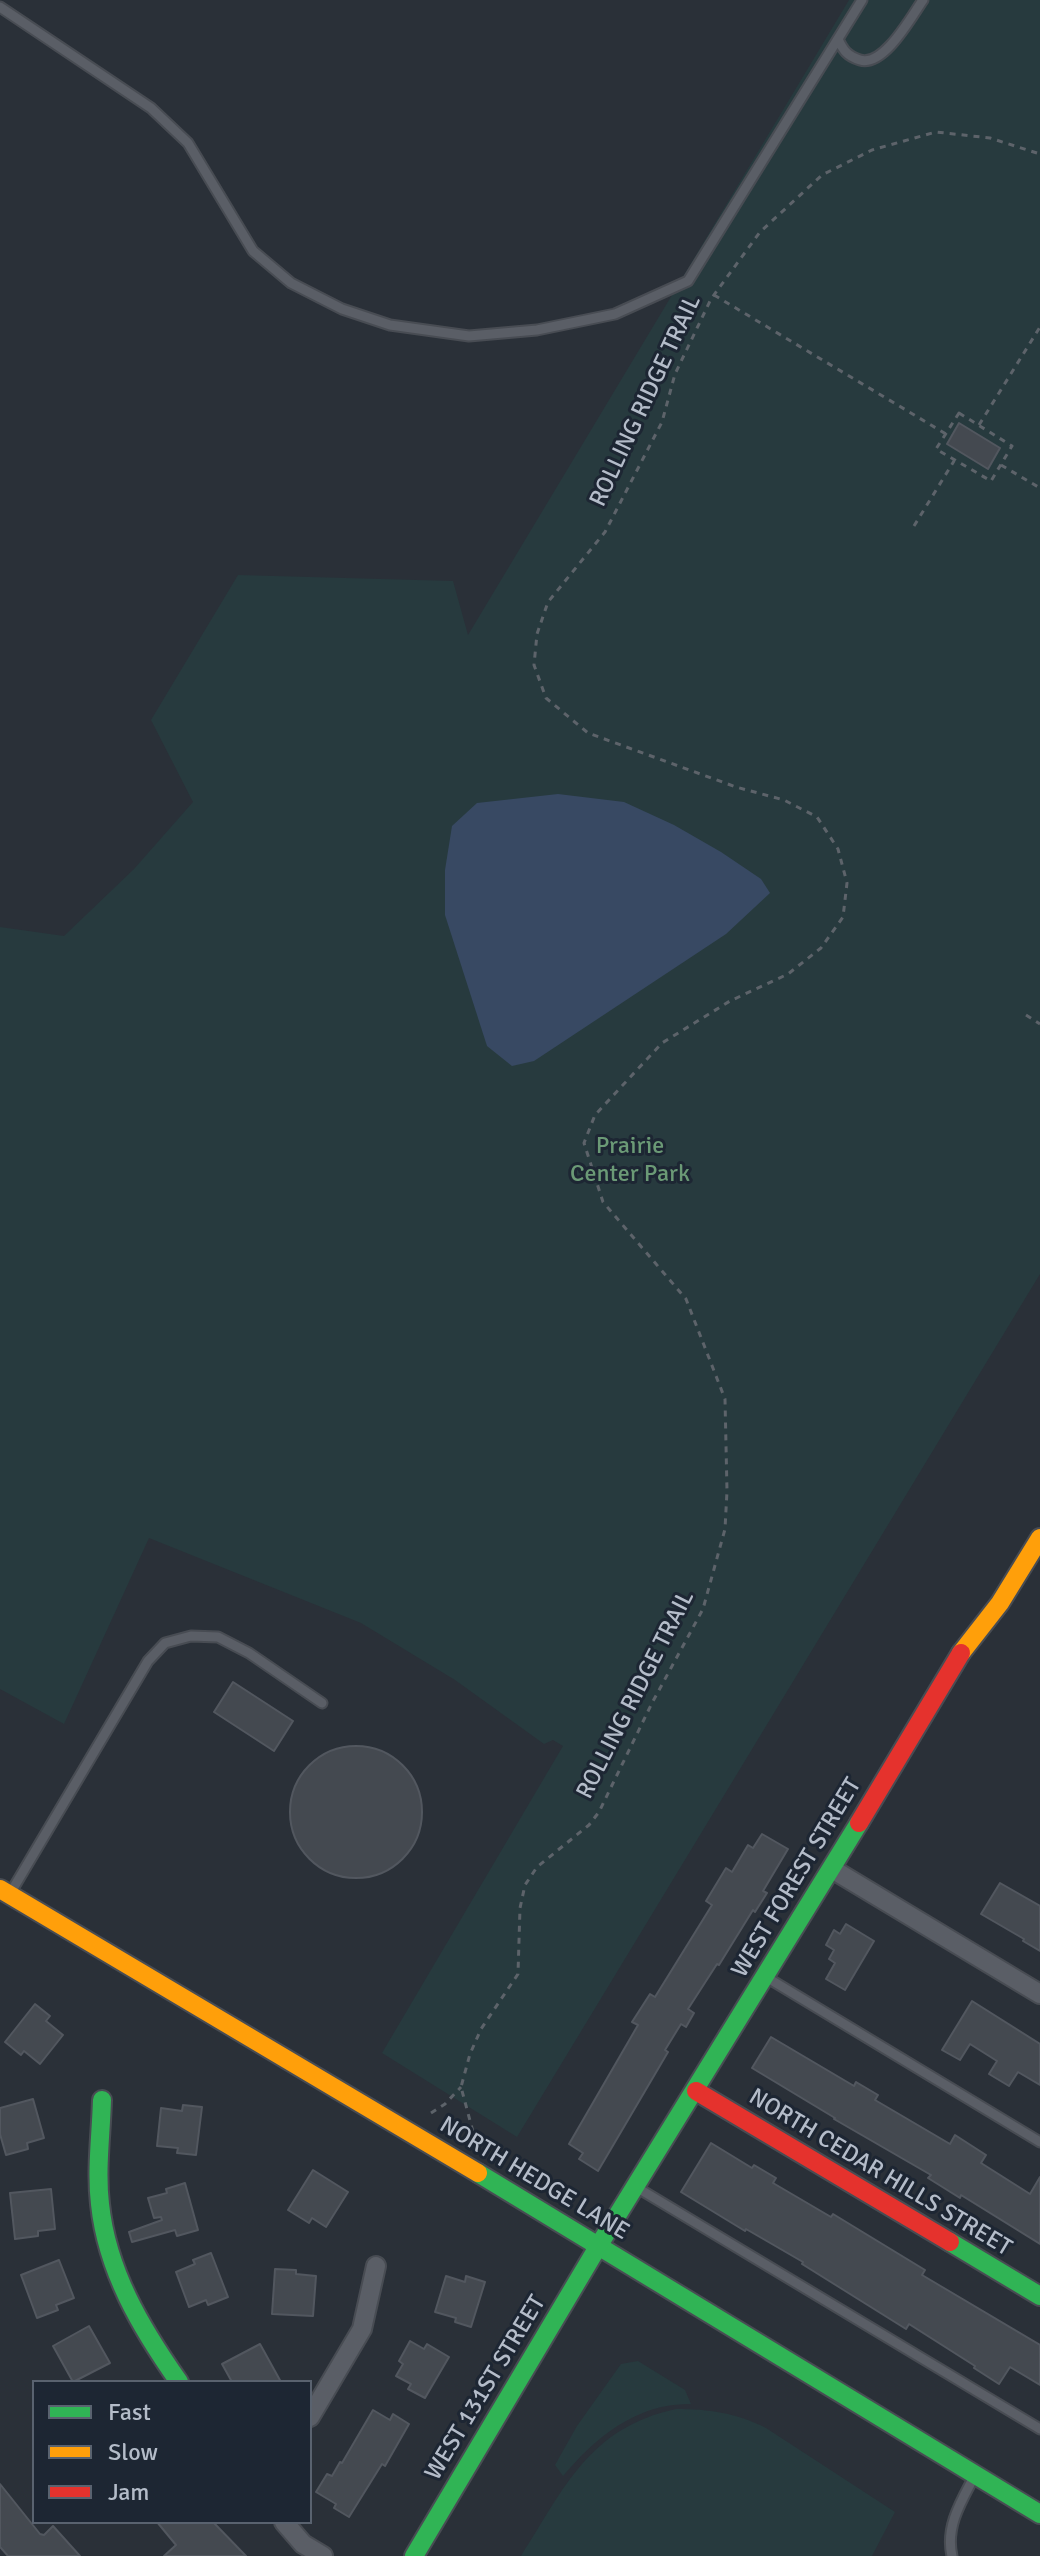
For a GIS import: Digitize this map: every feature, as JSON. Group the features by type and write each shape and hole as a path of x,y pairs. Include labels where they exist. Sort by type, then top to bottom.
{"street":[{"name":"WEST FOREST STREET","path":"599,2245 832,1869 945,1677 1000,1603 1040,1538"},
{"path":"832,1869 1040,1994"},
{"name":"NORTH HEDGE LANE","path":"5,1892 599,2245 1040,2514"},
{"name":"NORTH CEDAR HILLS STREET","path":"696,2091 1040,2296"},
{"path":"102,2100 100,2204 110,2262 150,2342 178,2380"},
{"name":"WEST 131ST STREET","path":"414,2556 599,2245"},
{"path":"312,2414 362,2329 376,2266"},
{"path":"286,2524 303,2544 323,2556"}],"lane":[{"path":"0,7 151,108 188,143 253,251 291,283 342,309 390,325 469,336 537,330 615,314 688,281 862,0"},
{"path":"838,39 844,52 856,59 868,62 879,57 923,0"},
{"path":"5,1892 148,1661 165,1643 191,1636 218,1637 249,1653 322,1703"},
{"path":"766,1977 1040,2142"},
{"path":"636,2187 1040,2429"},
{"path":"952,2556 953,2522 975,2475"}],"path":[{"name":"ROLLING RIDGE TRAIL","path":"461,2087 481,2029 518,1974 520,1908 525,1885 537,1867 589,1825 599,1812 652,1703 703,1609 725,1529 725,1399 686,1299 603,1202 584,1143 595,1115 662,1043 730,1001 788,974 821,948 843,917 847,883 838,849 817,817 784,800 736,787 588,733 546,698 534,665 537,634 548,602 605,532 662,422 675,374 714,295 760,232 822,175 872,150 936,132 990,138 1040,154"},
{"path":"714,295 946,434"},
{"path":"979,425 1040,327"},
{"path":"959,413 1012,446 991,481 936,449 946,434 959,413"},
{"path":"914,526 955,460"},
{"path":"1001,465 1040,488"},
{"path":"1026,1015 1040,1024"},
{"path":"431,2113 461,2087"},
{"path":"461,2087 476,2143"}],"green space":[{"name":"Prairie Center Park","path":"849,0 1040,0 1040,1274 517,2137 382,2053 563,1746 553,1740 544,1744 455,1680 361,1623 149,1538 64,1724 0,1689 0,927 64,936 134,869 193,802 151,720 238,575 453,581 468,635"},
{"path":"638,2361 685,2390 691,2404 653,2409 619,2425 589,2448 563,2476 555,2465 577,2426 621,2364"},
{"path":"676,2409 722,2413 766,2428 895,2512 872,2556 521,2556 566,2484 600,2446 621,2430"}],"water":[{"path":"558,794 624,802 674,825 761,879 770,893 726,934 534,1061 512,1066 487,1046 445,915 445,870 452,826 477,803"}],"building":[{"path":"959,423 1000,448 988,469 947,444"},
{"path":"233,1682 293,1721 274,1751 214,1712"},
{"path":"356,1746 381,1751 403,1765 417,1787 422,1812 417,1837 403,1859 381,1873 356,1878 331,1873 309,1859 295,1837 290,1812 295,1787 309,1765 331,1751"},
{"path":"762,1834 788,1849 763,1891 767,1893 688,2009 694,2013 686,2027 681,2024 665,2050 668,2052 598,2171 579,2159 583,2153 569,2144 638,2025 632,2022 650,1994 655,1997 712,1905 706,1901 726,1868 732,1872 748,1845 753,1848"},
{"path":"1000,1883 1040,1906 1040,1951 981,1914"},
{"path":"846,1924 874,1941 845,1990 826,1979 835,1963 829,1959 834,1950 826,1945 834,1930 840,1934"},
{"path":"972,2001 1040,2044 1040,2085 1018,2072 1009,2086 989,2074 997,2061 970,2044 960,2060 942,2050"},
{"path":"35,2004 50,2016 46,2021 63,2035 40,2064 24,2051 21,2055 5,2042"},
{"path":"771,2037 854,2086 856,2082 878,2095 875,2100 950,2144 955,2135 986,2155 981,2163 1030,2194 1040,2177 1040,2244 961,2195 960,2198 928,2178 931,2175 752,2068"},
{"path":"33,2099 44,2138 27,2143 28,2149 6,2155 0,2134 0,2108"},
{"path":"183,2105 202,2107 196,2155 177,2153 178,2148 157,2146 161,2108 182,2111"},
{"path":"711,2143 752,2168 754,2165 776,2178 773,2183 831,2217 833,2214 925,2270 922,2275 1040,2345 1040,2385 1010,2367 999,2384 909,2324 906,2329 803,2262 681,2192"},
{"path":"313,2170 348,2192 326,2227 312,2218 309,2223 288,2210"},
{"path":"185,2183 198,2230 177,2236 175,2230 132,2242 129,2232 162,2220 161,2217 154,2218 148,2198 167,2193 166,2189"},
{"path":"51,2189 55,2229 38,2231 38,2236 15,2239 10,2193"},
{"path":"211,2253 228,2297 208,2305 206,2300 189,2307 176,2272 195,2264 193,2260"},
{"path":"59,2260 74,2298 56,2305 58,2310 37,2318 21,2275"},
{"path":"275,2269 296,2270 296,2274 316,2276 313,2316 272,2314"},
{"path":"446,2276 465,2282 466,2276 485,2282 471,2327 455,2322 456,2318 435,2312"},
{"path":"89,2326 110,2363 72,2380 53,2346"},
{"path":"410,2341 424,2349 427,2344 449,2357 425,2398 408,2389 411,2384 396,2376 403,2364 399,2361"},
{"path":"260,2344 280,2380 231,2380 222,2364"},
{"path":"373,2410 390,2420 393,2414 409,2424 385,2466 382,2464 349,2517 334,2508 336,2504 316,2492 327,2474 332,2476 342,2463"},
{"path":"0,2484 40,2534 44,2535 53,2526 80,2556 8,2556 0,2547"},
{"path":"159,2524 215,2524 246,2556 164,2556 176,2545"}],"traffic: fast":[{"path":"414,2556 599,2245 859,1823"},
{"path":"102,2100 99,2191 110,2252 139,2320 178,2380"},
{"path":"478,2173 1040,2514"},
{"path":"950,2242 1040,2296"}],"traffic: slow":[{"path":"961,1653 1000,1603 1040,1538"},
{"path":"0,1889 478,2173"}],"traffic: jam":[{"path":"859,1823 961,1653"},
{"path":"696,2091 950,2242"}]}
